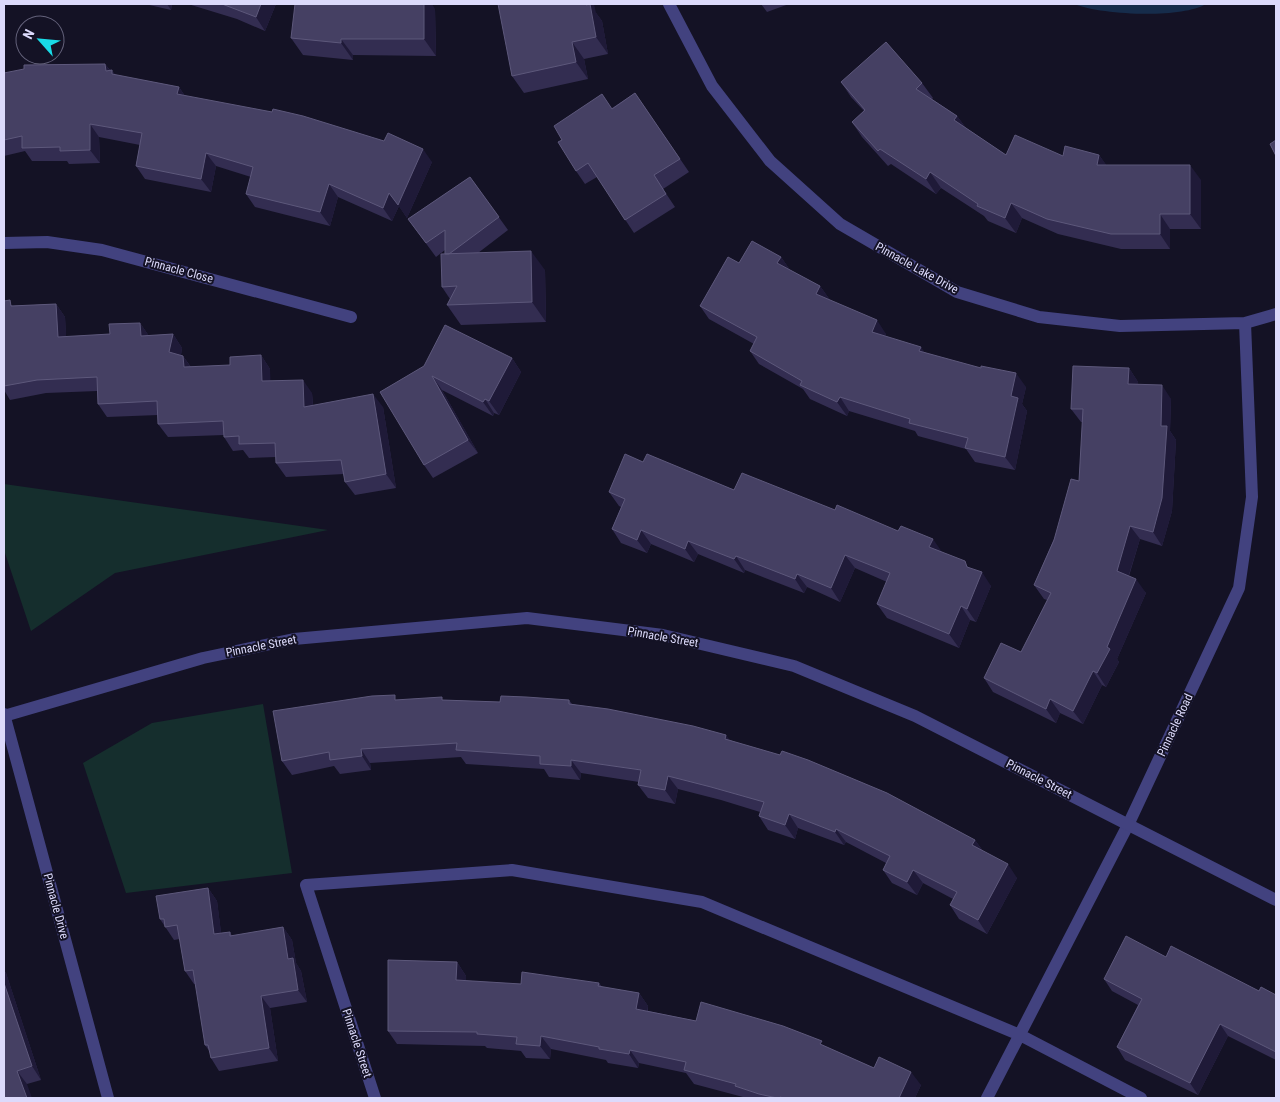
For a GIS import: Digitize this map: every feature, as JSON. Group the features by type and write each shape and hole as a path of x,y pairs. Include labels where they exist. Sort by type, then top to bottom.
{"street":[{"name":"Pinnacle Lake Drive","path":"668,4 712,86 770,161 840,224 957,292 1039,317 1120,326 1245,323 1276,314"},
{"name":"Pinnacle Close","path":"4,243 47,242 102,250 351,317"},
{"name":"Pinnacle Road","path":"987,1098 1128,823 1239,588 1252,497 1245,323"},
{"name":"Pinnacle Street","path":"4,716 203,658 294,639 527,618 663,634 794,666 915,716 1276,900"},
{"name":"Pinnacle Drive","path":"4,716 108,1098"},
{"name":"Pinnacle Street","path":"375,1098 306,885 512,870 702,902 1020,1035 1141,1098"}],"green space":[{"path":"4,484 328,530 115,573 31,631 4,550"},
{"path":"263,704 292,873 126,893 83,763 152,723"}],"water":[{"path":"1074,4 1206,4 1179,12 1141,14 1102,11"}],"building":[{"path":"222,4 261,4 256,17"},
{"path":"295,4 424,4 424,39 341,39 341,43 291,38"},
{"path":"498,4 590,4 596,37 572,42 576,62 512,76"},
{"path":"886,42 922,83 916,89 957,116 954,120 1006,155 1015,135 1063,156 1065,146 1099,155 1097,165 1190,165 1190,214 1160,214 1160,234 1111,234 1047,219 1011,203 1005,218 977,206 978,204 930,172 926,179 880,149 878,151 852,122 865,110 841,82"},
{"path":"105,64 106,71 112,70 112,74 179,87 177,94 272,112 273,109 303,116 384,141 388,133 423,149 398,205 389,193 383,208 329,184 320,212 246,194 253,167 206,153 201,179 136,166 142,133 90,124 90,150 60,151 60,147 22,148 22,136 4,140 4,73 24,69 24,65"},
{"path":"635,93 680,159 654,175 666,194 625,220 588,163 576,171 558,142 562,140 554,126 602,94 612,109"},
{"path":"1276,140 1276,156 1270,144"},
{"path":"470,177 499,217 449,254 445,254 445,230 426,243 408,219"},
{"path":"752,241 781,257 777,263 820,286 816,294 877,320 872,332 921,347 919,351 981,368 981,366 1016,373 1011,396 1018,398 1005,457 965,448 968,438 909,423 910,419 840,397 837,402 800,385 802,381 750,351 757,337 700,306 728,257 739,263"},
{"path":"531,251 532,302 447,305 457,286 442,287 441,254"},
{"path":"10,300 11,306 56,304 58,337 110,334 109,324 140,323 141,336 173,334 169,352 183,356 184,367 230,365 230,357 261,355 262,381 303,380 304,407 373,394 386,474 345,482 341,460 276,463 275,443 239,444 239,436 224,437 223,421 158,424 157,401 98,404 97,377 37,380 4,386 4,301"},
{"path":"445,325 512,358 489,401 485,399 483,402 432,376 468,440 424,465 380,392 424,366"},
{"path":"1073,366 1129,368 1128,384 1162,385 1161,426 1167,426 1162,498 1153,532 1130,526 1117,571 1136,579 1107,647 1110,649 1097,673 1093,671 1073,711 1050,699 1046,709 984,678 1001,643 1021,652 1051,593 1034,585 1054,540 1071,479 1079,481 1083,409 1071,409"},
{"path":"625,454 643,462 647,454 734,490 742,473 835,510 837,505 898,531 901,526 933,539 929,547 965,561 967,567 982,572 967,609 961,606 949,634 877,604 890,573 845,555 831,588 797,574 795,579 736,556 734,559 688,541 685,549 641,530 637,540 612,529 625,499 609,492"},
{"path":"395,695 395,700 442,697 442,700 500,702 501,696 569,700 569,704 608,709 693,726 726,735 725,739 780,755 782,751 808,760 887,793 975,840 972,845 1008,864 978,920 950,905 957,892 913,870 907,882 883,870 890,856 836,829 835,832 789,814 785,825 759,816 764,802 668,776 665,790 638,785 641,770 571,760 571,766 540,764 540,756 456,750 457,743 361,749 362,756 330,760 329,752 282,761 273,711 372,696"},
{"path":"208,888 214,934 230,932 230,936 283,927 288,959 293,958 298,990 261,996 269,1048 211,1058 208,1045 205,1045 193,970 185,971 177,925 165,927 164,919 160,919 156,896"},
{"path":"1126,936 1166,957 1171,946 1259,991 1261,987 1276,995 1276,1052 1220,1024 1190,1083 1117,1047 1142,999 1104,979"},
{"path":"388,960 457,962 456,980 521,984 522,972 599,983 598,986 639,993 636,1009 696,1021 701,1002 783,1026 822,1041 820,1044 874,1068 879,1057 911,1072 899,1098 777,1098 735,1086 736,1084 684,1070 686,1062 630,1050 629,1054 541,1036 540,1046 516,1044 517,1037 477,1034 477,1032 388,1031"},
{"path":"4,983 32,1066 17,1071 27,1098 4,1098"}]}
